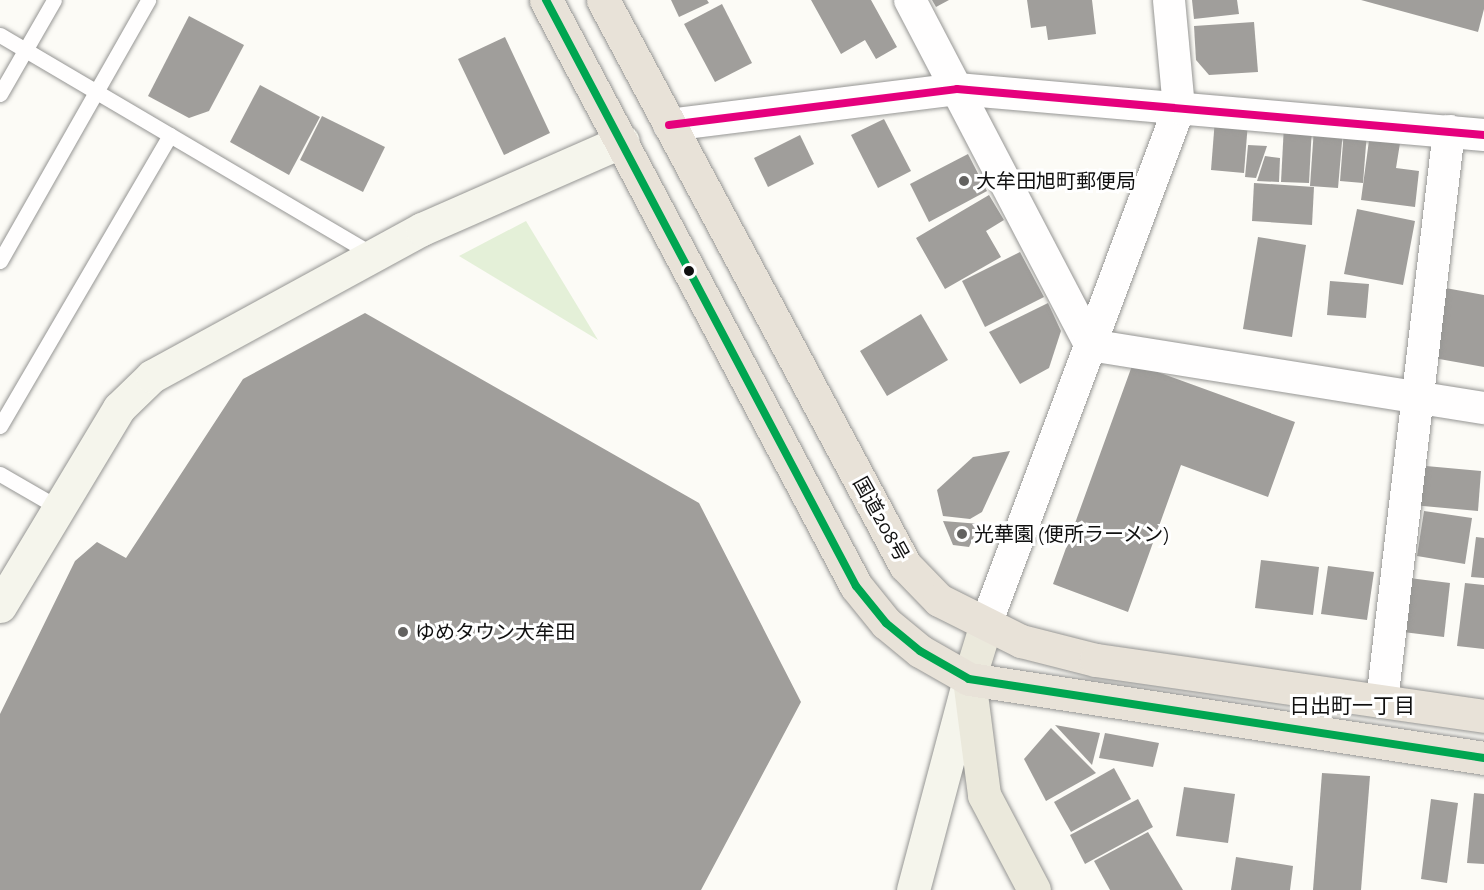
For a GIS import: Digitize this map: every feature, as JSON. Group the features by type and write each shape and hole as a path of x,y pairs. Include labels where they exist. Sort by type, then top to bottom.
{"highway":[{"path":"546,0 856,586 886,623 920,651 969,679 1484,758"},
{"name":"国道208号","path":"603,0 905,565 939,600 1021,641 1096,660 1484,716"}],"main road":[{"path":"986,624 969,679 984,795 1034,890"}],"street":[{"path":"910,0 1090,345"},
{"path":"986,624 1179,108 1169,0"},
{"path":"669,125 957,89 1484,135"},
{"path":"1382,701 1449,131"},
{"path":"0,606 57,507 119,408 152,376 422,229 622,141"},
{"path":"1090,345 1484,408"},
{"path":"913,890 969,679"}],"lane":[{"path":"0,94 54,0"},
{"path":"0,261 148,0"},
{"path":"0,35 374,255"},
{"path":"0,426 170,135"},
{"path":"0,474 57,507"}],"green space":[{"path":"526,221 598,340 459,256"}],"building":[{"path":"671,0 707,0 709,3 679,17"},
{"path":"811,0 871,0 897,47 876,59 865,40 841,54"},
{"path":"932,0 949,0 936,7"},
{"path":"1027,0 1092,0 1096,34 1048,40 1046,26 1031,28"},
{"path":"1192,0 1237,0 1239,14 1194,19"},
{"path":"1361,0 1484,0 1484,9 1478,32"},
{"path":"722,4 752,63 715,82 684,24"},
{"path":"189,16 244,45 209,111 189,118 148,96"},
{"path":"1254,22 1258,72 1209,75 1196,60 1194,26"},
{"path":"505,37 550,133 504,155 458,59"},
{"path":"260,85 320,117 289,175 230,142"},
{"path":"322,116 385,147 363,192 300,160"},
{"path":"884,119 911,171 878,188 851,135"},
{"path":"1215,119 1248,122 1244,173 1211,170"},
{"path":"1284,125 1312,126 1309,183 1281,182"},
{"path":"1314,128 1343,130 1338,188 1310,186"},
{"path":"1344,130 1367,132 1363,183 1340,181"},
{"path":"1370,133 1401,137 1396,168 1419,171 1415,207 1361,200"},
{"path":"800,135 814,164 768,187 754,158"},
{"path":"1248,145 1267,146 1256,178 1245,177"},
{"path":"968,154 987,191 929,222 910,184"},
{"path":"1265,156 1280,158 1279,182 1257,181"},
{"path":"1254,183 1314,187 1312,225 1252,221"},
{"path":"989,195 1004,220 986,231 1001,257 945,289 916,238"},
{"path":"1357,209 1415,221 1403,285 1344,274"},
{"path":"1258,237 1306,245 1292,337 1243,329"},
{"path":"1020,252 1044,297 985,327 962,281"},
{"path":"1330,281 1369,284 1366,318 1327,315"},
{"path":"1440,287 1484,295 1484,367 1428,357"},
{"path":"1048,303 1061,331 1049,368 1020,384 989,332"},
{"name":"ゆめタウン大牟田","path":"365,313 699,503 801,702 701,890 0,890 0,714 75,561 97,542 126,558 243,379"},
{"path":"921,314 948,360 887,396 860,351"},
{"path":"1133,363 1295,422 1268,497 1181,465 1128,612 1053,584"},
{"path":"1010,451 982,512 970,519 943,516 937,490 973,457"},
{"path":"1415,465 1481,471 1478,511 1412,505"},
{"path":"1424,511 1472,518 1465,564 1417,556"},
{"name":"光華園 (便所ラーメン)","path":"943,521 980,524 969,547 953,545"},
{"path":"1476,537 1484,538 1484,578 1471,577"},
{"path":"1261,560 1319,567 1313,615 1255,608"},
{"path":"1328,566 1374,572 1367,620 1321,614"},
{"path":"1409,578 1450,583 1444,637 1403,632"},
{"path":"1465,583 1484,585 1484,649 1457,646"},
{"path":"1055,725 1100,733 1092,765"},
{"path":"1051,728 1096,773 1046,801 1024,759"},
{"path":"1105,733 1159,743 1153,767 1099,758"},
{"path":"1114,768 1131,799 1071,832 1054,802"},
{"path":"1322,773 1370,776 1361,890 1313,890"},
{"path":"1184,787 1235,794 1228,843 1176,836"},
{"path":"1474,793 1484,794 1484,864 1467,863"},
{"path":"1138,799 1153,827 1085,864 1070,835"},
{"path":"1431,799 1458,803 1447,883 1421,879"},
{"path":"1148,832 1183,890 1110,890 1094,861"},
{"path":"1236,857 1293,866 1290,890 1231,890"}],"transit line":[{"path":"546,0 856,586 886,623 920,651 969,679 1484,758"},
{"path":"669,125 957,89 1484,135"}],"place":[{"name":"大牟田旭町郵便局","path":"964,181"},
{"name":"光華園 (便所ラーメン)","path":"962,534"},
{"name":"ゆめタウン大牟田","path":"403,632"}],"district":[{"name":"日出町一丁目","path":"1352,706"}]}
